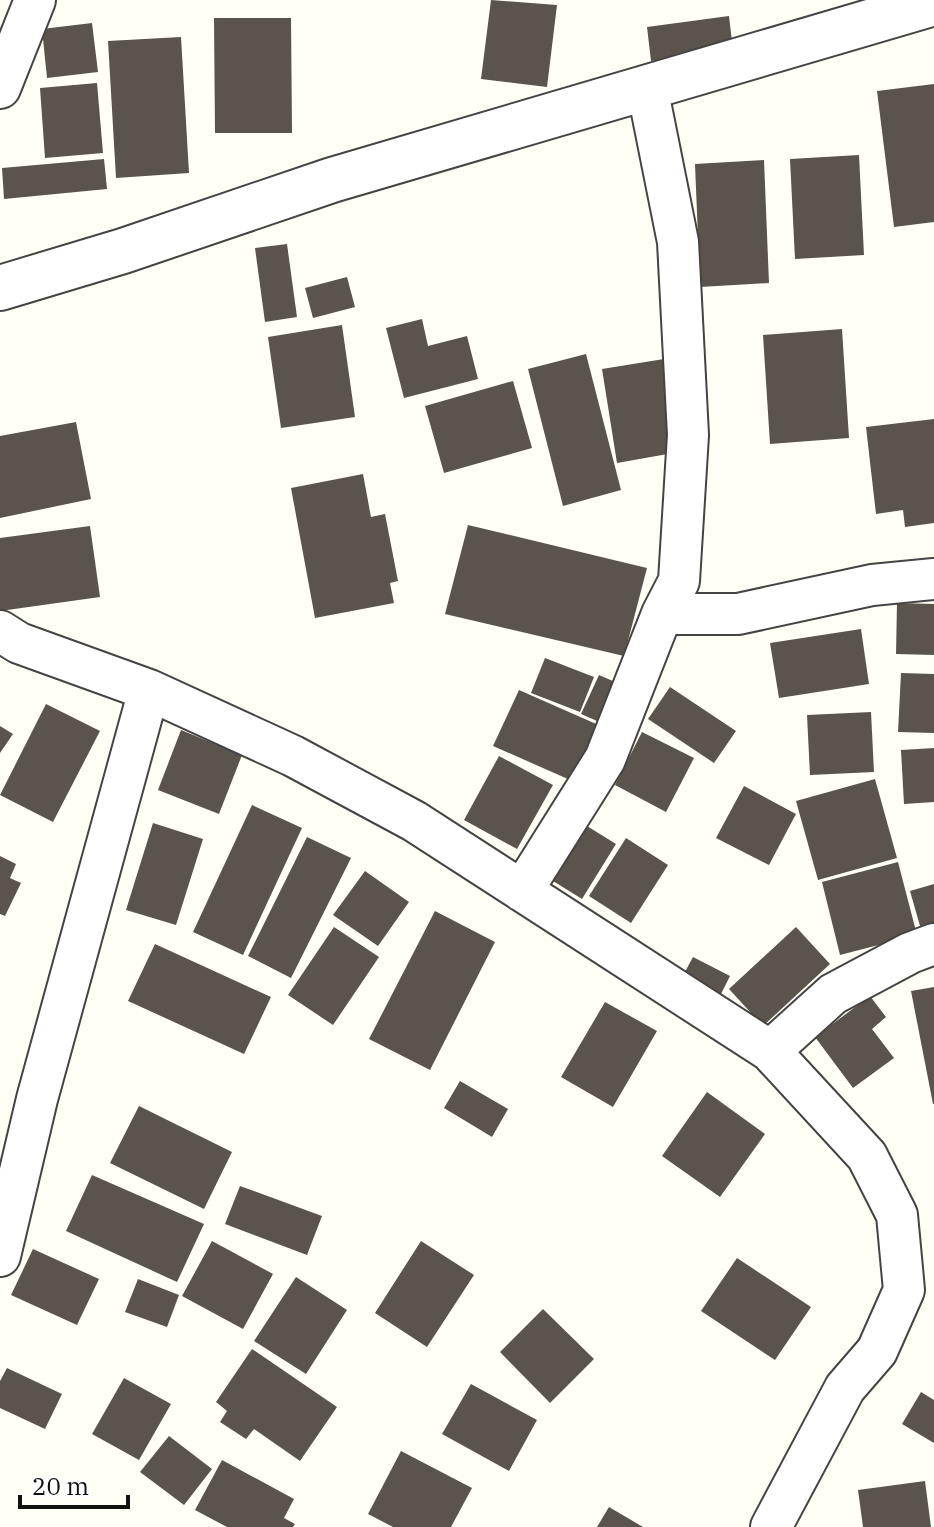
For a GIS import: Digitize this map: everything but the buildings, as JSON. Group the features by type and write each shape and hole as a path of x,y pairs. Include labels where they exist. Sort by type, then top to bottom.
{"street":[{"path":"0,88 35,0"},
{"path":"0,288 123,251 332,180 934,3"},
{"path":"522,891 605,759 662,614 679,581 688,435 678,242 647,87"},
{"path":"662,614 738,614 872,585 934,579"},
{"path":"0,631 19,643 149,690 293,756 414,821 770,1051 867,1156 897,1215 904,1290 877,1351 845,1388 771,1527"},
{"path":"0,1256 37,1099 149,690"},
{"path":"770,1051 833,994 910,953 934,944"}]}
